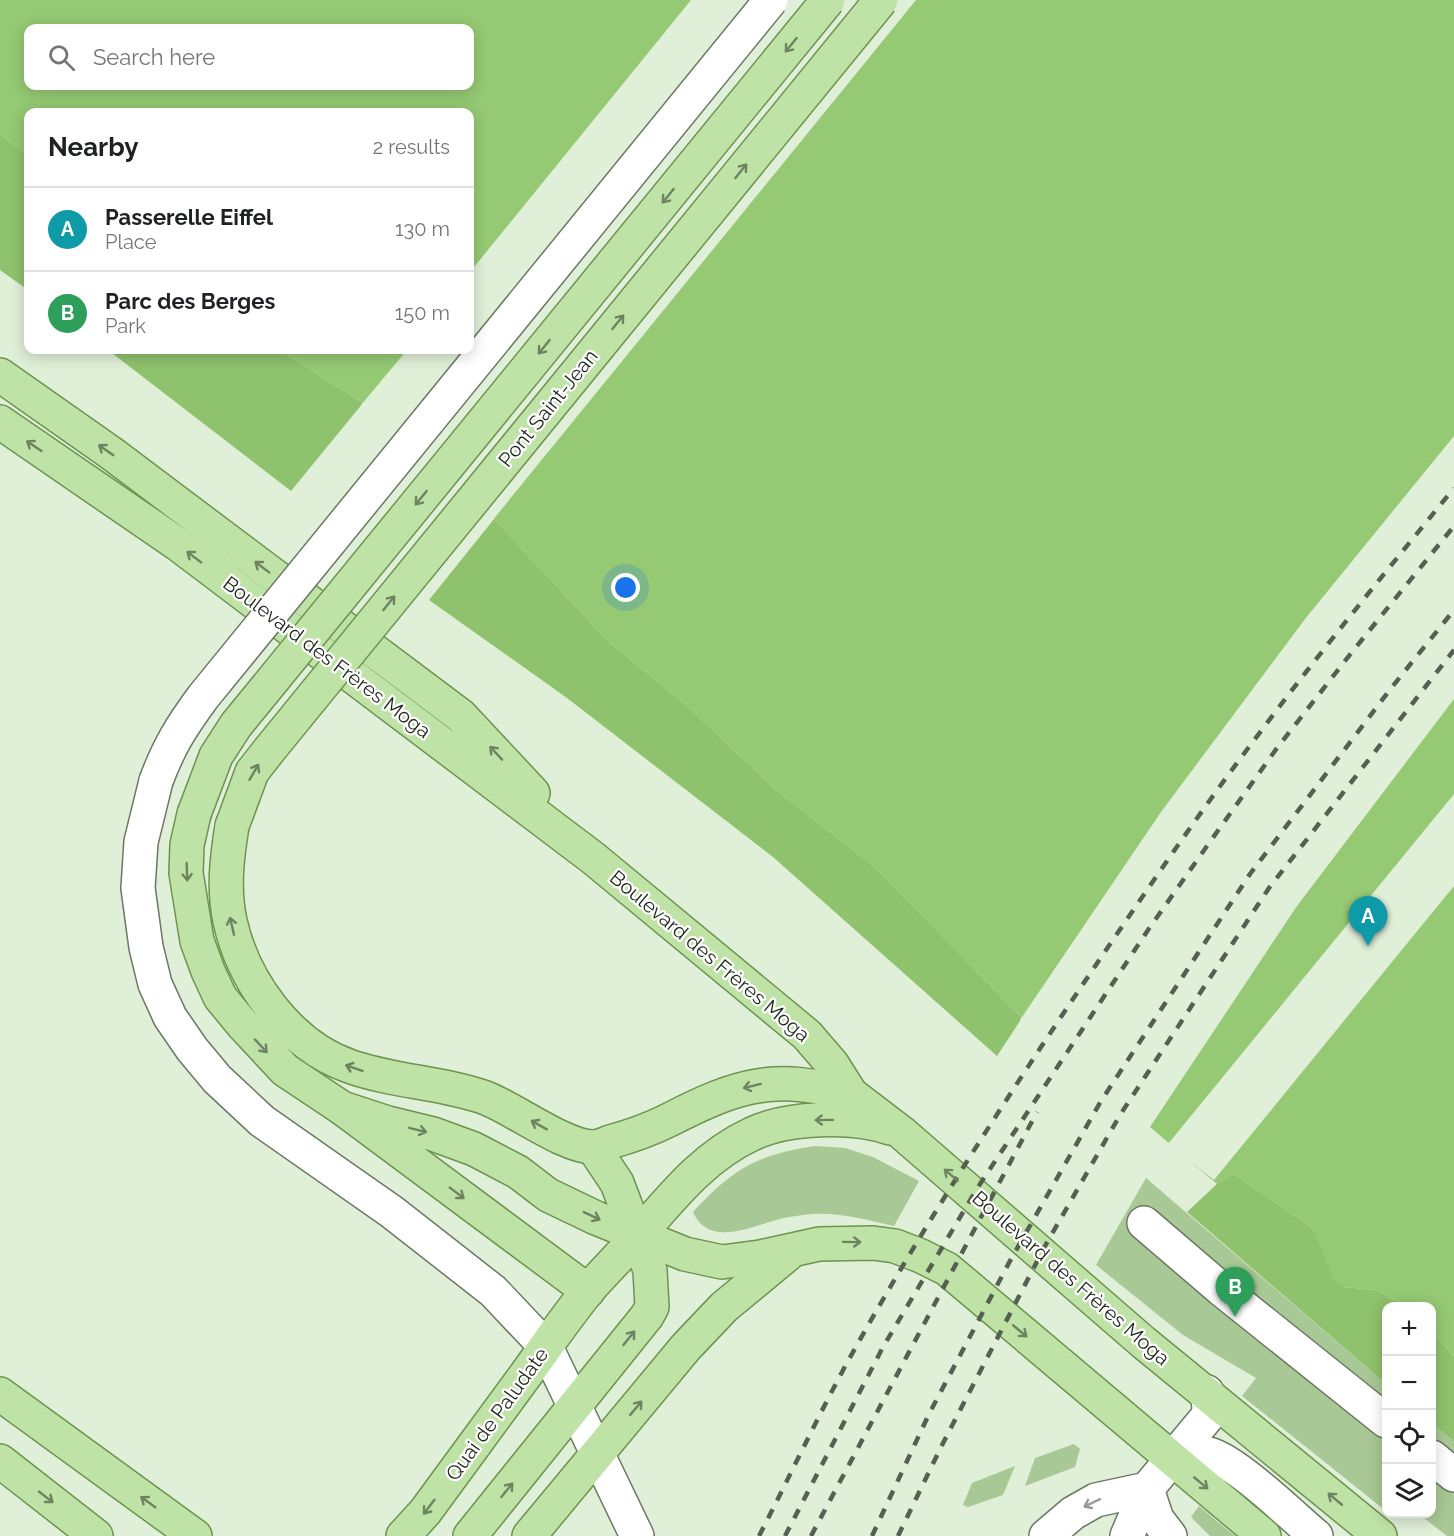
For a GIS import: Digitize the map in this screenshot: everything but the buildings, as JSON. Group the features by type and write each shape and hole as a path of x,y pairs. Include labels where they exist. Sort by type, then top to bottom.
{"main road":[{"name":"Pont Saint-Jean","path":"342,1108 285,1070 262,1048 220,997 197,941 186,873 187,845 194,814 216,756 236,724 828,0"},
{"name":"Pont Saint-Jean","path":"592,1147 568,1141 487,1099 459,1089 371,1073 346,1065 313,1047 287,1026 255,982 234,938 228,909 226,877 232,826 252,772 270,749 880,0"},
{"path":"0,375 111,453 461,716 593,858"},
{"name":"Boulevard des Frères Moga","path":"0,422 178,545 593,858 807,1035 832,1064 851,1094 902,1133 1143,1342 1207,1392 1380,1536"},
{"path":"471,1536 647,1316 651,1307 650,1270 638,1235 617,1183 592,1147 642,1134 700,1104 764,1083 820,1086 851,1094"},
{"path":"342,1108 433,1134 474,1149 519,1172 548,1195 685,1254 722,1262 760,1257 819,1244 873,1243 895,1246 921,1256 947,1269 1264,1536"},
{"path":"342,1108 588,1291"},
{"name":"Quai de Paludate","path":"403,1536 425,1512 588,1291 682,1186 707,1162 727,1147 754,1132 784,1124 851,1120 878,1124 902,1133"},
{"path":"530,1536 686,1347 724,1307 794,1249"},
{"path":"0,1395 195,1536"},
{"path":"0,1461 96,1536"}],"street":[{"path":"637,1536 546,1347 493,1291 392,1212 262,1121 217,1079 192,1049 170,1017 155,984 150,966 138,888 141,843 156,781 166,755 178,732 203,697 771,0"},
{"path":"1144,1223 1221,1289 1382,1418"},
{"path":"1127,1536 1147,1489 1208,1416 1207,1392"},
{"path":"1172,1459 1191,1452 1208,1454 1228,1462 1316,1536"},
{"path":"1436,1461 1454,1476"},
{"path":"1046,1536 1073,1513 1096,1500 1147,1489"},
{"path":"1147,1489 1157,1519 1170,1536"}],"shaded area":[{"path":"0,0 1454,0 1454,1356 1436,1337 1436,1302 1398,1302 1376,1290 1343,1287 1335,1282 1312,1228 1234,1174 1217,1184 1022,1018 876,868 775,789 684,703 610,643 494,519 363,403 286,354 474,354 474,108 24,108 24,151 0,135"},
{"path":"0,135 24,151 24,287 0,270"},
{"path":"113,354 286,354 363,403 291,491"},
{"path":"494,519 610,643 684,703 775,789 876,868 1022,1018 997,1056 773,857 567,698 429,600"},
{"path":"815,1146 845,1148 873,1157 919,1181 894,1226 843,1215 812,1214 784,1218 734,1232 722,1232 710,1230 693,1212 721,1185 747,1166 777,1154"},
{"path":"1234,1174 1312,1228 1343,1287 1376,1290 1398,1302 1382,1302 1382,1381 1187,1212 1217,1184"},
{"path":"1146,1178 1382,1381 1382,1508 1242,1396 1256,1378 1183,1335 1096,1265"},
{"path":"1436,1337 1454,1356 1454,1442 1436,1426"},
{"path":"1436,1426 1454,1442 1454,1536 1447,1536 1424,1518 1436,1518"},
{"path":"1074,1444 1080,1449 1075,1467 1025,1486 1035,1458"},
{"path":"1015,1466 1003,1495 968,1507 963,1505 972,1483"},
{"path":"1199,1506 1235,1536 1210,1536 1191,1517"}],"pier":[{"path":"691,0 916,0 492,521 361,405 404,354 474,354 474,267"},
{"path":"1454,436 1454,699 1297,906 1148,1130 1020,1020 1161,812 1305,619"},
{"path":"1454,794 1454,886 1214,1180 1168,1144"}],"railway":[{"path":"759,1536 875,1313 960,1173 1049,1035 1168,859 1237,763 1332,639 1454,488"},
{"path":"785,1536 883,1347 978,1187 1148,930 1277,748 1454,526"},
{"path":"872,1536 929,1414 1011,1259 1101,1101 1250,874 1392,687 1454,610"},
{"path":"898,1536 941,1447 1045,1246 1120,1115 1269,888 1454,650"},
{"path":"811,1536 1037,1112"}],"place":[{"name":"Passerelle Eiffel","path":"1368,946"},
{"name":"Parc des Berges","path":"1235,1317"}]}
